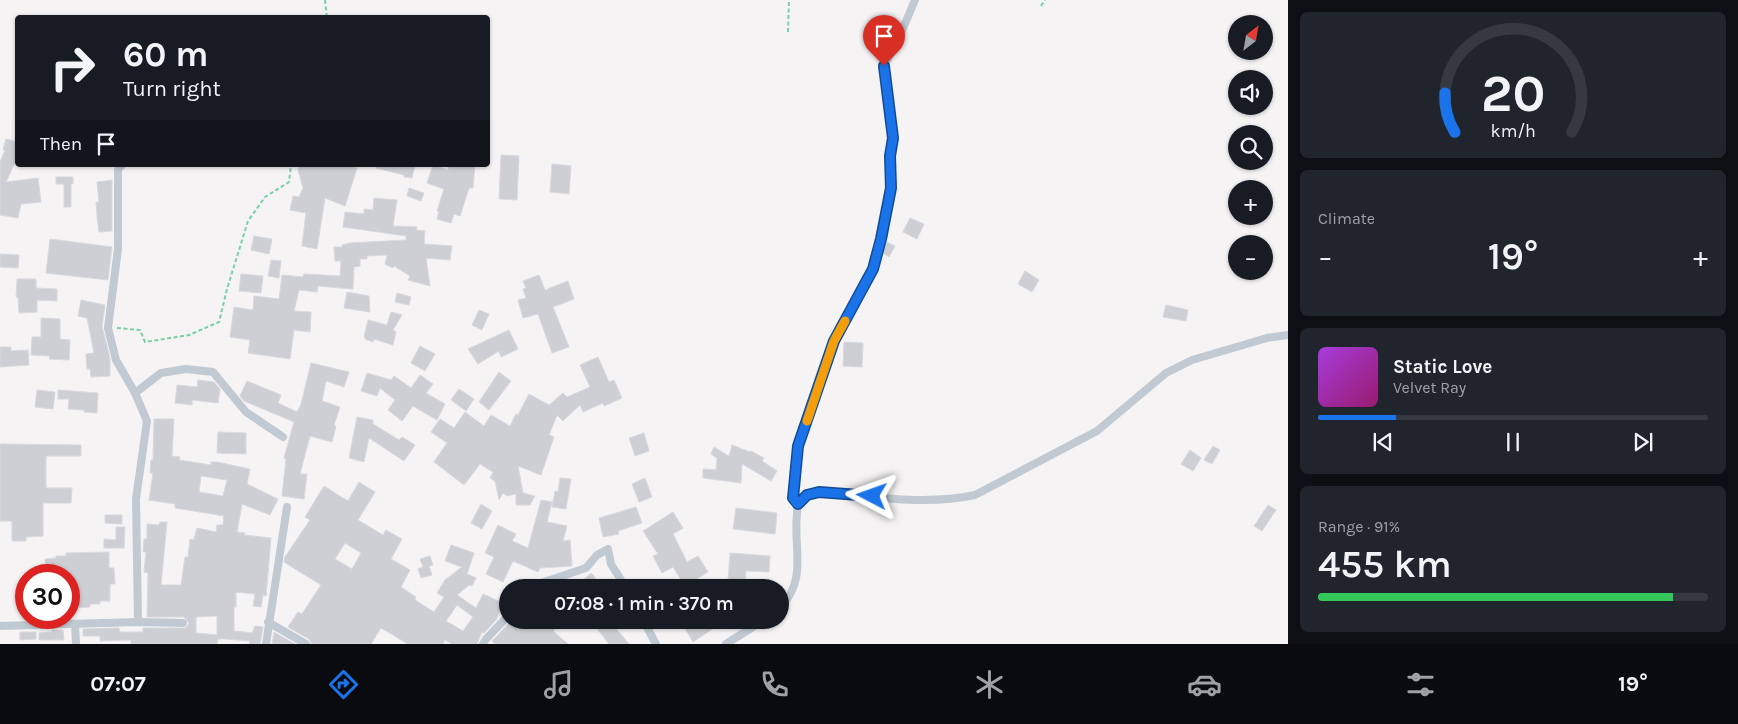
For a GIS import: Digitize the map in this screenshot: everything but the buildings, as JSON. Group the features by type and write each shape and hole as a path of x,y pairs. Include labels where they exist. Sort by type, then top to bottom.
{"street":[{"path":"798,504 793,498 798,446 834,341 873,269 881,239 891,188 890,156 893,138 884,66 915,0"},
{"path":"120,167 118,170 118,249 108,328 116,360 135,393 147,421 136,499 138,622"},
{"path":"789,596 795,584 799,567 796,520 798,504 807,495 819,492 924,500 952,500 975,495 1097,431 1166,373 1192,360 1267,338 1288,335"},
{"path":"135,393 161,373 186,369 213,372 246,412 283,437"},
{"path":"266,644 287,506"},
{"path":"553,579 586,568 597,554 608,550 611,564 620,579"},
{"path":"80,624 138,622 183,624"},
{"path":"268,622 304,643"},
{"path":"483,644 486,638 499,625"},
{"path":"0,626 15,626"},
{"path":"75,629 76,644"},
{"path":"648,629 656,644"},
{"path":"726,644 750,629"}],"path":[{"path":"325,0 327,15"},
{"path":"788,32 789,0"},
{"path":"1041,6 1045,0"},
{"path":"108,328 140,330 145,342 189,335 219,322 248,221 265,197 289,182 291,167"}],"slow traffic":[{"path":"807,421 834,341 845,321"}],"route":[{"path":"872,496 819,492 807,495 798,504 793,498 798,446 834,341 873,269 881,239 891,188 890,156 893,138 884,66"}]}
